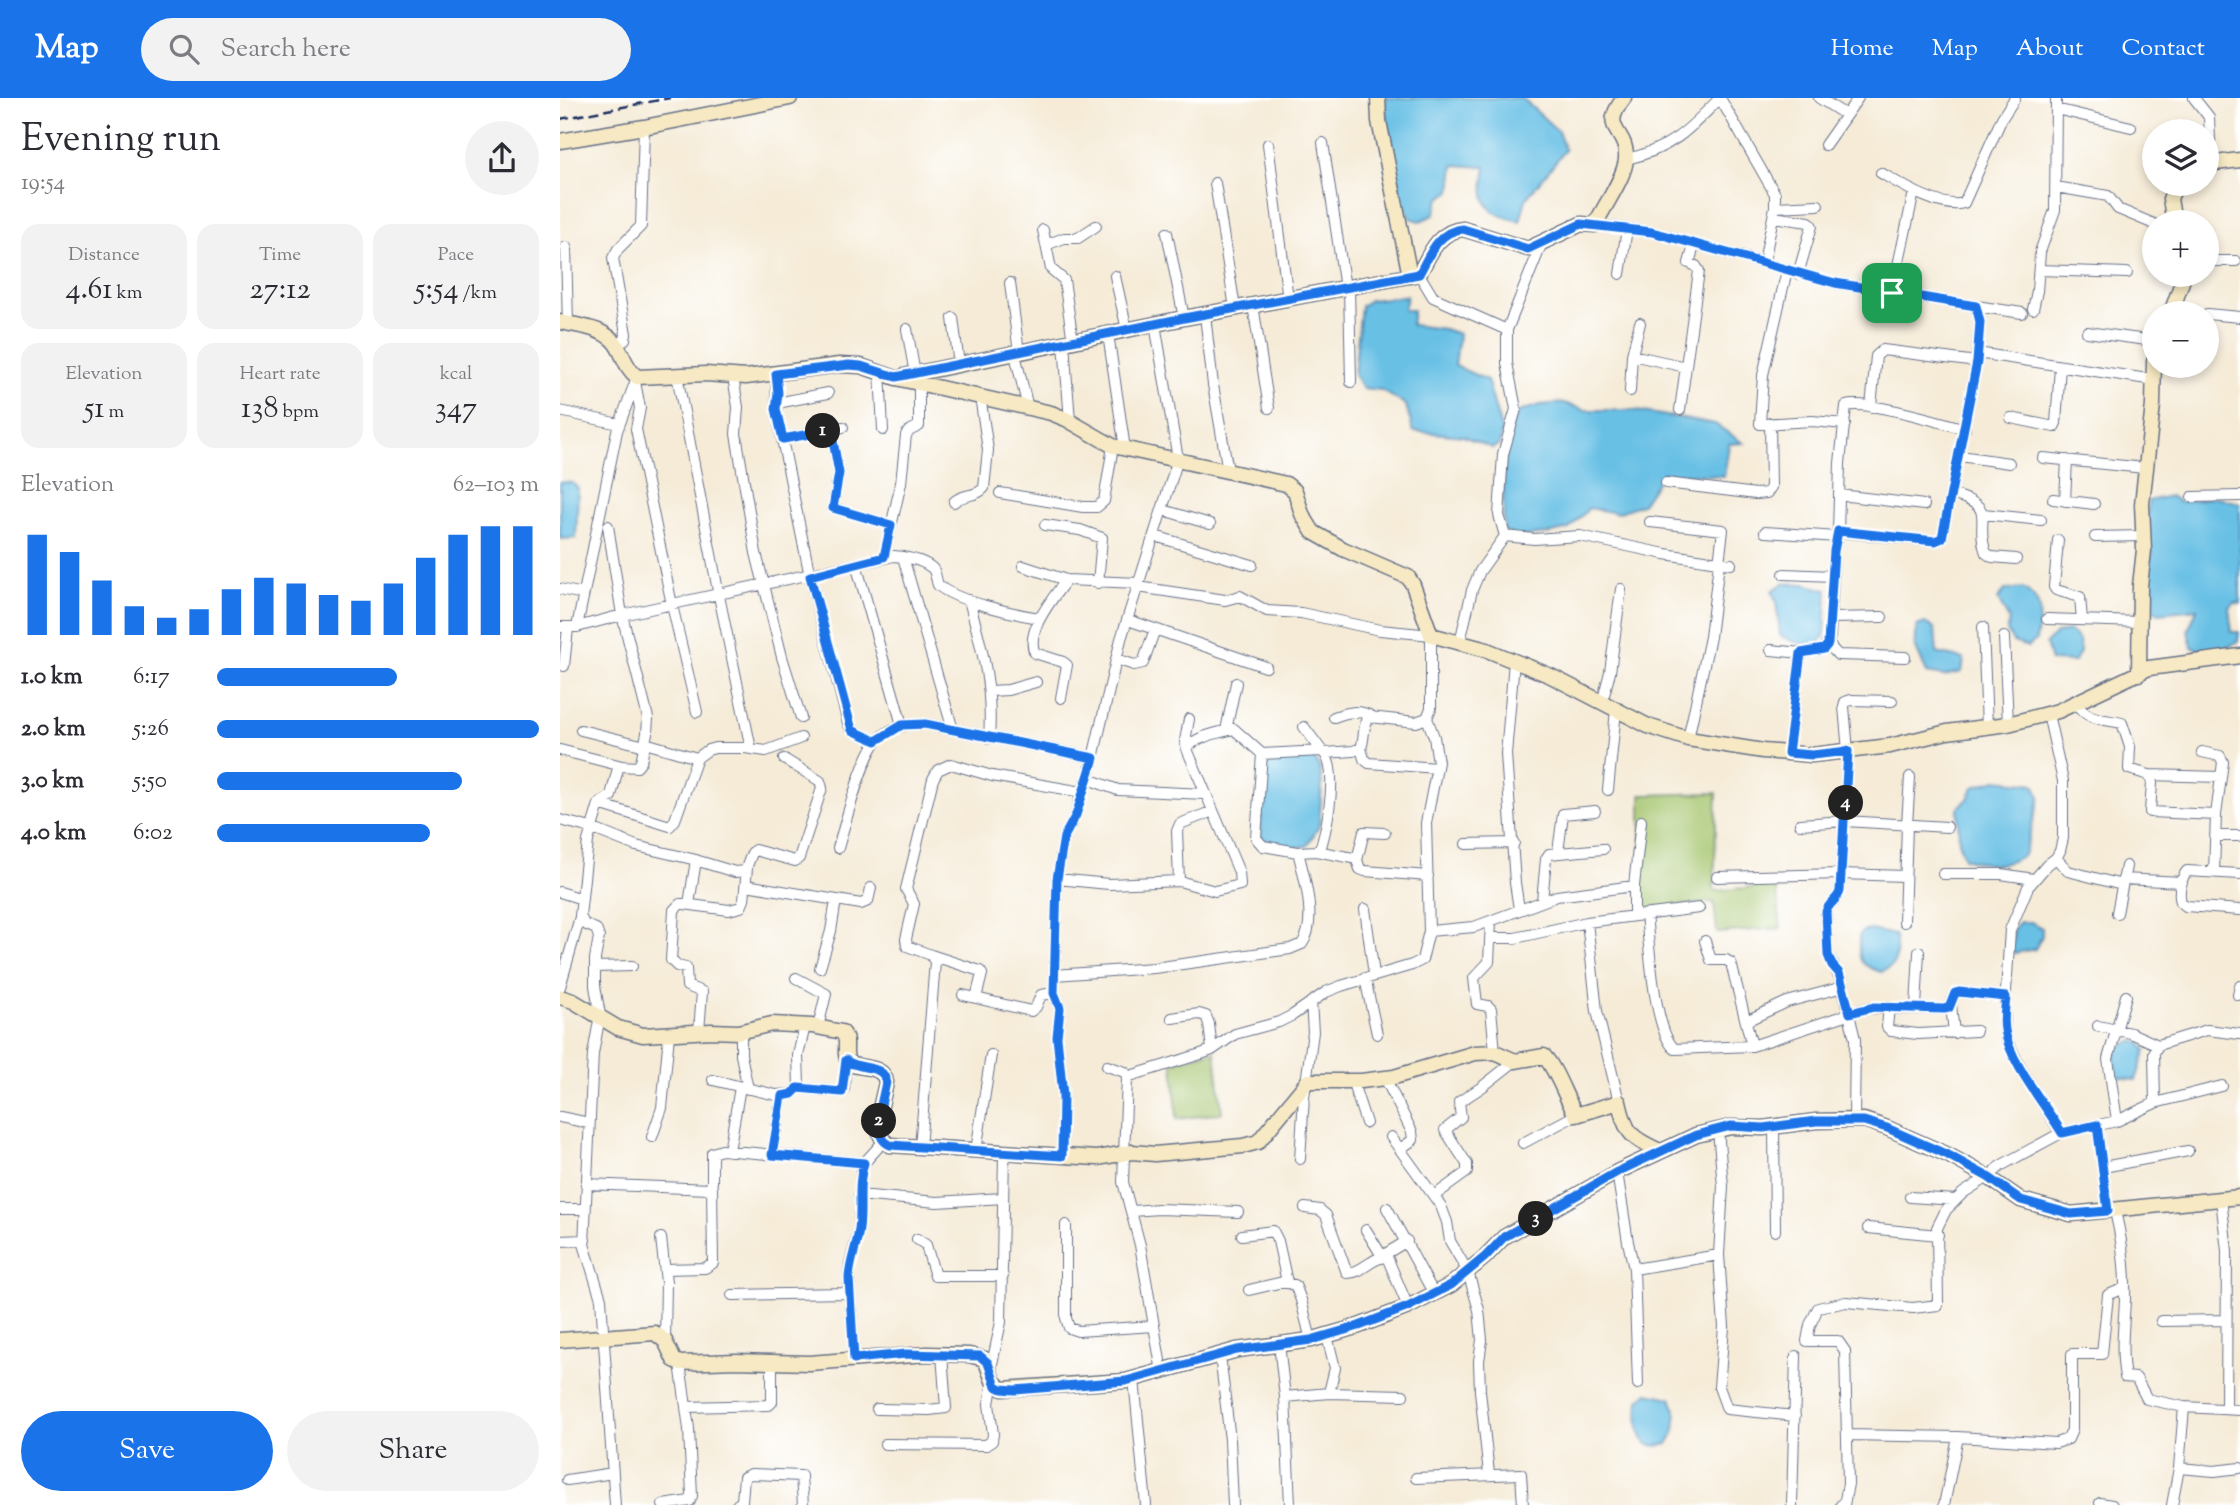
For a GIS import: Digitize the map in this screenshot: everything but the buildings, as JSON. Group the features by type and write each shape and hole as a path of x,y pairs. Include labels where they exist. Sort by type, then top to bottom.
{"street":[{"path":"560,141 790,98"},
{"path":"1378,98 1379,121 1415,275 1433,298 1507,330"},
{"path":"1595,225 1622,173 1626,159 1612,115 1624,98"},
{"path":"1626,159 1660,149 1678,137 1720,98 1773,190 1774,212 1764,262"},
{"path":"1819,98 1846,115"},
{"path":"1825,145 1858,98"},
{"path":"1881,173 1914,192 1952,205 1964,203 1978,177 2002,118 2015,98"},
{"path":"2033,309 2040,252 2055,210 2056,98"},
{"path":"2194,98 2209,119"},
{"path":"2056,109 2131,127"},
{"path":"618,346 626,334 613,258 641,226 644,127"},
{"path":"1324,143 1347,287 1351,382"},
{"path":"1268,144 1288,299"},
{"path":"2219,163 2240,160"},
{"path":"1215,183 1235,308"},
{"path":"2056,187 2108,196 2118,209 2142,220"},
{"path":"1892,293 1914,192"},
{"path":"1774,212 1818,205"},
{"path":"1774,212 1811,223 1812,228 1798,274"},
{"path":"917,378 959,365 1184,318 1415,275 1442,235 1456,229 1528,249 1581,224 1652,232 1694,246 1764,262 1798,274 1892,293 2022,313"},
{"path":"1046,245 1068,237 1078,238 1096,226"},
{"path":"1620,274 1627,229"},
{"path":"1043,230 1051,269 1064,279 1070,421"},
{"path":"1167,233 1184,318"},
{"path":"1505,536 1499,515 1503,454 1516,409 1507,363 1507,330 1542,243"},
{"path":"1680,410 1699,271 1699,268 1689,263 1694,246"},
{"path":"566,247 564,323 612,338 636,379 640,408 636,429 671,605 697,712"},
{"path":"2219,261 2236,261"},
{"path":"1787,270 1763,376 1760,424 1812,421 1845,424"},
{"path":"2039,270 2127,274"},
{"path":"1115,276 1127,330"},
{"path":"1010,282 1017,354 1028,408"},
{"path":"1253,305 1269,408"},
{"path":"1765,532 1939,541 1942,538 1977,358 1980,322 1976,306"},
{"path":"1205,314 1213,385 1228,471"},
{"path":"2219,315 2240,317"},
{"path":"953,318 959,365"},
{"path":"1630,391 1632,355 1640,323"},
{"path":"1062,1156 1063,1095 1057,1037 1060,1008 1054,993 1057,879 1066,830 1076,815 1088,779 1116,659 1178,459 1155,324"},
{"path":"884,557 901,483 906,435 919,426 917,378 907,328"},
{"path":"2087,332 2142,339"},
{"path":"1000,493 1097,508 1104,501 1119,448 1108,334"},
{"path":"1871,407 1877,356 1884,350 2060,367 2154,380 2142,504 2139,674"},
{"path":"1632,355 1686,367"},
{"path":"636,379 677,374 733,377 839,365 861,366 896,377 917,378 1070,421 1119,448 1286,484 1295,491 1302,514 1313,532 1343,549 1408,577 1431,635 1431,708 1427,719 1437,752 1437,768 1426,822 1429,931 1425,954 1418,963 1325,992 1293,1015 1279,1022 1236,1034 1212,1050 1127,1077"},
{"path":"2011,418 2054,427 2060,367"},
{"path":"880,371 883,430"},
{"path":"677,374 751,749"},
{"path":"776,374 777,414 810,576 848,723 852,730 876,741"},
{"path":"733,377 737,407 736,434 763,586 801,718"},
{"path":"564,666 568,628 583,594 619,424 636,379"},
{"path":"777,403 828,393"},
{"path":"954,502 962,495 976,494 984,488 988,450 980,397"},
{"path":"1771,650 1801,653 1824,649 1828,644 1846,406 1871,407 1965,429"},
{"path":"560,411 619,424"},
{"path":"1666,483 1767,493 1772,487 1769,423"},
{"path":"783,439 843,427"},
{"path":"831,430 839,473 833,508 891,525"},
{"path":"1960,456 2009,463"},
{"path":"2043,457 2145,468"},
{"path":"2065,501 2067,460"},
{"path":"1951,494 1978,504 1983,514 1986,552 1992,557 2017,559"},
{"path":"1840,495 1924,505"},
{"path":"2192,497 2240,496"},
{"path":"2053,499 2094,504"},
{"path":"1163,510 1210,524"},
{"path":"1983,514 2041,520"},
{"path":"1650,522 1723,530 1710,637 1688,738"},
{"path":"1045,525 1080,530 1102,538 1098,583"},
{"path":"560,750 622,766 639,765 645,745 648,718 622,615 608,526"},
{"path":"1154,536 1252,565"},
{"path":"1505,536 1534,539 1580,536 1731,564"},
{"path":"1460,642 1472,590 1480,571 1505,536"},
{"path":"2095,537 2143,536"},
{"path":"2058,540 2054,587 2080,597 2082,620"},
{"path":"568,628 810,576 884,557 903,557 930,567 934,570 940,588 969,600 995,609 1039,618"},
{"path":"903,557 953,730"},
{"path":"856,564 902,725"},
{"path":"1023,566 1066,580 1138,585 1225,600 1240,596 1267,611 1301,613 1380,630 1431,635 1460,642 1551,676 1648,726 1688,738 1812,755 1889,746 1947,732 2008,724 2048,714 2076,703 2149,668 2240,656"},
{"path":"1784,574 1833,576"},
{"path":"1061,698 1067,666 1063,662 1037,654 1032,648 1039,618 1066,580"},
{"path":"560,589 583,594"},
{"path":"1602,702 1610,672 1621,589"},
{"path":"969,600 990,691 989,738"},
{"path":"1831,618 1882,617"},
{"path":"1128,620 1266,667"},
{"path":"2048,620 2139,622"},
{"path":"1983,627 1987,727"},
{"path":"1116,659 1134,665 1143,663 1155,629"},
{"path":"2004,637 2008,724"},
{"path":"1828,644 1838,654 1906,657"},
{"path":"1788,753 1801,653"},
{"path":"1514,661 1506,754 1519,909"},
{"path":"990,691 1008,690 1036,682"},
{"path":"1226,730 1236,683"},
{"path":"1854,1120 1856,1056 1843,987 1839,973 1828,955 1826,912 1827,907 1839,895 1841,874 1848,751 1845,702 1892,701"},
{"path":"2076,703 2087,716 2122,723 2130,747 2129,769 2149,775 2221,777"},
{"path":"1608,790 1616,709"},
{"path":"1334,717 1347,712 1363,712 1373,717 1416,722 1427,719"},
{"path":"2048,714 2063,781 2063,838 2056,858 2034,879 2019,905 2010,930 2005,1030 2007,1041 2022,1071 2062,1133"},
{"path":"1373,717 1366,723 1361,748 1364,759 1369,763 1437,768"},
{"path":"1057,879 1109,884 1179,881 1215,891 1238,886 1241,882 1187,749 1185,741 1189,719"},
{"path":"838,848 876,741 902,725 925,724 1094,758"},
{"path":"1304,727 1324,752 1331,772 1323,840 1316,851"},
{"path":"581,730 697,758"},
{"path":"1187,749 1190,743 1226,730 1236,730 1262,754 1353,751 1361,748"},
{"path":"599,804 670,826 675,820 697,758 708,750 772,750 800,738"},
{"path":"2202,752 2220,755 2222,758 2214,872"},
{"path":"1262,754 1256,838 1263,846 1298,852 1316,851 1357,860"},
{"path":"699,1031 702,992 687,986 686,968 677,966 671,960 674,910 680,904 735,909 743,905 747,868 755,850 795,861 799,858 822,788 820,781 784,759"},
{"path":"976,998 982,974 980,971 907,946 906,939 914,904 906,889 933,779 938,770 951,764 992,776 1082,792"},
{"path":"560,987 580,916 586,854 592,828 599,804 611,796 618,768 622,766"},
{"path":"2149,775 2152,783 2150,812 2216,815"},
{"path":"1905,922 1910,777"},
{"path":"1088,779 1118,790 1205,794"},
{"path":"1179,881 1178,827 1186,820 1213,811"},
{"path":"1558,852 1562,816 1571,812 1595,811"},
{"path":"560,820 592,828 636,846 739,873 745,872 747,868"},
{"path":"1634,916 1634,886 1641,821"},
{"path":"1800,824 1845,821 1947,827"},
{"path":"1385,833 1364,832 1357,860 1360,869 1427,876"},
{"path":"2216,836 2240,836"},
{"path":"1466,844 1514,843"},
{"path":"1542,901 1546,859 1549,854 1603,849"},
{"path":"1055,975 1154,968 1298,947 1305,940 1309,911 1306,883 1298,852"},
{"path":"2056,858 2068,871 2123,882 2182,882"},
{"path":"689,904 696,860"},
{"path":"2117,913 2126,866"},
{"path":"2240,874 2187,871 2179,898 2183,904 2240,911"},
{"path":"1717,877 1841,874 1905,876"},
{"path":"1943,874 2001,874 2034,879"},
{"path":"746,885 866,904 872,888"},
{"path":"1429,931 1455,930 1491,921 1542,901 1578,892 1634,886"},
{"path":"560,892 582,899"},
{"path":"820,968 831,931 836,900"},
{"path":"1490,939 1524,936 1587,922 1699,908"},
{"path":"1365,909 1377,1034"},
{"path":"1646,914 1656,1001 1671,1046 1675,1049 1752,1046 1867,1008 1944,1009 1951,1005"},
{"path":"580,916 584,925 599,933 595,986 600,1015 593,1054 584,1240 601,1299 615,1505"},
{"path":"1491,921 1489,962 1474,978 1474,982 1477,1004 1491,1009 1495,1052"},
{"path":"1587,922 1597,1011 1619,1102 1630,1134 1660,1151"},
{"path":"1705,941 1710,960 1726,960 1731,963 1752,1046"},
{"path":"1916,1007 1919,952"},
{"path":"920,1148 935,966 931,955"},
{"path":"595,967 632,967"},
{"path":"713,1080 782,1096 792,1094 798,1088 799,1055 826,994 796,978"},
{"path":"1746,1021 1787,1002 1843,987"},
{"path":"962,995 1031,1011 1037,1007 1041,995 1054,993"},
{"path":"1954,1033 1951,1005 1955,993 2006,997"},
{"path":"2117,1121 2108,1059 2126,996"},
{"path":"560,997 629,1032 643,1035 741,1031 772,1024 812,1026 845,1034 846,1060 842,1092 798,1088"},
{"path":"1300,1159 1302,1115 1313,1032 1311,1002"},
{"path":"1889,1007 1887,1027 1891,1031 1918,1034 1976,1031"},
{"path":"1172,1018 1199,1014 1206,1016 1212,1050"},
{"path":"2098,1026 2140,1037 2158,1045 2207,1030 2240,1034"},
{"path":"729,1151 744,1088 741,1031"},
{"path":"652,1137 662,1108 668,1035"},
{"path":"2155,1103 2154,1053 2158,1045"},
{"path":"846,1060 854,1066 881,1071 885,1075 879,1121 879,1133 883,1142 920,1148 1097,1158 1132,1152 1155,1154 1243,1146 1258,1142 1308,1081 1385,1078 1475,1053 1495,1052 1515,1060 1544,1056 1551,1063 1564,1096 1576,1115"},
{"path":"976,1151 991,1055"},
{"path":"1434,1196 1467,1172 1467,1164 1445,1130 1461,1117 1459,1102 1515,1060"},
{"path":"1107,1066 1125,1072 1127,1077 1123,1182 1140,1245 1162,1372"},
{"path":"1385,1078 1412,1132 1413,1140 1400,1149"},
{"path":"1352,1080 1366,1123"},
{"path":"1841,1505 1844,1505 1848,1484 1845,1351 1838,1341 1807,1341 1810,1325 1818,1308 1846,1302 1913,1308 1938,1305 1937,1228 1946,1210 1956,1200 2002,1164 2062,1133 2117,1121 2155,1103 2222,1086"},
{"path":"772,1155 782,1096"},
{"path":"1523,1143 1576,1115 1619,1102"},
{"path":"560,1117 589,1123"},
{"path":"661,1238 665,1269 665,1341 674,1360 680,1363 809,1363 906,1354 980,1356 988,1363 992,1377 1002,1389 1015,1390 1134,1379 1269,1344 1311,1340 1408,1307 1468,1272 1504,1237 1617,1172 1696,1135 1731,1126 1854,1120 1887,1128 1948,1155 1988,1177 2021,1200 2071,1214 2240,1197"},
{"path":"2097,1125 2111,1211 2122,1240 2125,1288 2122,1357 2125,1377 2136,1378 2147,1399 2183,1407 2240,1410"},
{"path":"1774,1126 1775,1231"},
{"path":"1718,1130 1723,1186 1719,1255 1724,1327 1719,1387 1727,1409 1796,1416"},
{"path":"1391,1137 1445,1215 1450,1241 1468,1272 1482,1322 1480,1391 1489,1474"},
{"path":"854,1359 849,1293 850,1264 859,1230 859,1195 864,1163 883,1142"},
{"path":"665,1269 705,1268 713,1263 712,1153 729,1151 864,1163"},
{"path":"2102,1167 2188,1151"},
{"path":"885,1444 980,1445 992,1441 989,1404 1000,1336 1004,1153"},
{"path":"1617,1172 1634,1269 1638,1384"},
{"path":"586,1184 706,1190 712,1187"},
{"path":"859,1195 937,1202 1003,1198"},
{"path":"1910,1197 1956,1200"},
{"path":"2221,1199 2227,1251 2226,1409"},
{"path":"1305,1208 1320,1210 1326,1215 1347,1273 1357,1272 1407,1241"},
{"path":"1387,1208 1434,1294"},
{"path":"560,1209 585,1209"},
{"path":"1132,1210 1238,1212"},
{"path":"1066,1225 1066,1318 1069,1328 1079,1331 1154,1326"},
{"path":"1868,1228 1937,1234"},
{"path":"1366,1230 1382,1256 1391,1262 1408,1307"},
{"path":"1241,1235 1273,1231 1278,1241 1287,1282"},
{"path":"917,1239 926,1245 935,1276 1003,1276"},
{"path":"560,1241 584,1240"},
{"path":"1634,1269 1719,1255"},
{"path":"1249,1290 1287,1282 1295,1284 1311,1340"},
{"path":"1847,1435 1958,1437 2056,1443 2068,1438 2072,1430 2072,1354 2102,1354 2108,1295 2125,1288"},
{"path":"732,1295 849,1293"},
{"path":"2161,1321 2226,1320"},
{"path":"560,1340 655,1333 665,1341"},
{"path":"1326,1336 1335,1368 1329,1393"},
{"path":"1279,1344 1285,1397 1290,1505"},
{"path":"877,1409 946,1408 942,1354"},
{"path":"1220,1355 1230,1440 1233,1505"},
{"path":"1792,1505 1796,1356"},
{"path":"686,1407 769,1405 772,1402 772,1362"},
{"path":"663,1505 693,1503 691,1451 680,1363"},
{"path":"1134,1379 1146,1505"},
{"path":"1285,1397 1329,1393 1403,1395"},
{"path":"2172,1505 2179,1468 2183,1407"},
{"path":"1944,1505 1958,1437"},
{"path":"2179,1468 2214,1471 2240,1468"},
{"path":"567,1480 613,1474"},
{"path":"737,1505 743,1501 744,1477 751,1474 801,1476 803,1505"},
{"path":"1416,1478 1521,1474 1523,1505"},
{"path":"2100,1503 2112,1505"}],"green space":[{"path":"1717,793 1714,891 1776,885 1781,928 1717,933 1714,902 1641,909 1641,795"},
{"path":"1215,1051 1222,1113 1177,1119 1173,1062"}],"water":[{"path":"1386,98 1522,98 1558,131 1565,150 1526,199 1520,221 1498,214 1487,204 1484,197 1486,167 1454,165 1451,191 1439,199 1434,215 1420,221 1410,218 1401,199 1385,108"},
{"path":"1407,296 1404,310 1413,310 1411,325 1444,329 1459,334 1455,366 1487,380 1502,432 1499,445 1492,448 1463,436 1413,431 1406,405 1381,390 1363,388 1354,375 1361,306 1370,300"},
{"path":"1564,403 1585,410 1631,410 1715,424 1743,443 1729,444 1724,476 1663,473 1642,504 1617,513 1589,508 1569,529 1518,537 1504,531 1504,471 1512,426 1518,412 1540,405"},
{"path":"560,482 573,483 578,489 576,538 560,539"},
{"path":"2170,496 2180,502 2216,497 2240,503 2240,604 2235,602 2229,607 2232,632 2239,632 2238,641 2222,650 2204,651 2192,647 2188,631 2197,609 2159,613 2147,606 2152,588 2145,584 2152,553 2147,543 2148,501"},
{"path":"1784,583 1804,584 1827,590 1825,634 1819,644 1799,643 1780,635 1776,601 1772,591"},
{"path":"2023,588 2035,599 2039,611 2036,640 2028,647 2013,642 2007,631 2009,620 1998,599 2005,590"},
{"path":"1925,623 1935,629 1937,653 1964,659 1962,672 1944,676 1927,673 1915,646 1917,626"},
{"path":"2070,631 2079,640 2080,652 2074,662 2051,661 2046,644 2056,633"},
{"path":"1291,755 1314,758 1320,768 1322,785 1319,826 1307,846 1283,847 1261,837 1261,780 1271,759"},
{"path":"1996,780 2034,784 2040,797 2024,855 2001,864 1964,858 1959,844 1958,808 1968,799 1973,787"},
{"path":"2020,922 2031,922 2042,928 2042,936 2035,949 2015,953 2011,949 2014,928"},
{"path":"1863,931 1895,935 1896,958 1891,966 1881,972 1863,963 1860,956 1859,936"},
{"path":"2133,1041 2141,1043 2146,1050 2136,1080 2116,1076 2114,1048"},
{"path":"1648,1393 1671,1398 1676,1422 1668,1444 1649,1444 1640,1434 1639,1400"}],"railway":[{"path":"560,119 670,98"}],"route":[{"path":"1581,224 1652,232 1694,246 1737,254 1798,274 1892,293 1976,306 1980,322 1977,362 1942,538 1935,541 1838,531 1834,551 1828,644 1824,649 1801,653 1788,753 1812,755 1848,751 1840,891 1838,898 1827,907 1826,912 1828,955 1839,973 1850,1013 1874,1007 1944,1009 1949,1008 1955,993 1959,992 2006,997 2007,1041 2022,1071 2062,1133 2097,1125 2108,1211 2071,1214 2021,1200 1988,1177 1948,1155 1887,1128 1864,1121 1816,1121 1763,1128 1731,1126 1696,1135 1617,1172 1504,1237 1468,1272 1434,1294 1408,1307 1321,1338 1237,1350 1126,1381 1015,1390 996,1386 988,1363 980,1356 906,1354 854,1359 849,1278 859,1230 859,1185 864,1163 772,1155 782,1096 792,1094 798,1088 842,1092 846,1060 854,1066 881,1071 885,1075 879,1121 879,1133 883,1142 928,1149 1062,1156 1064,1115 1057,1037 1060,1008 1054,993 1057,879 1066,830 1076,815 1094,758 925,724 902,725 876,741 852,730 810,576 884,557 891,525 833,508 839,473 831,430 783,439 776,409 776,374 849,365 896,377 1184,318 1410,276 1419,274 1442,235 1456,229 1528,249 1581,224"}]}
